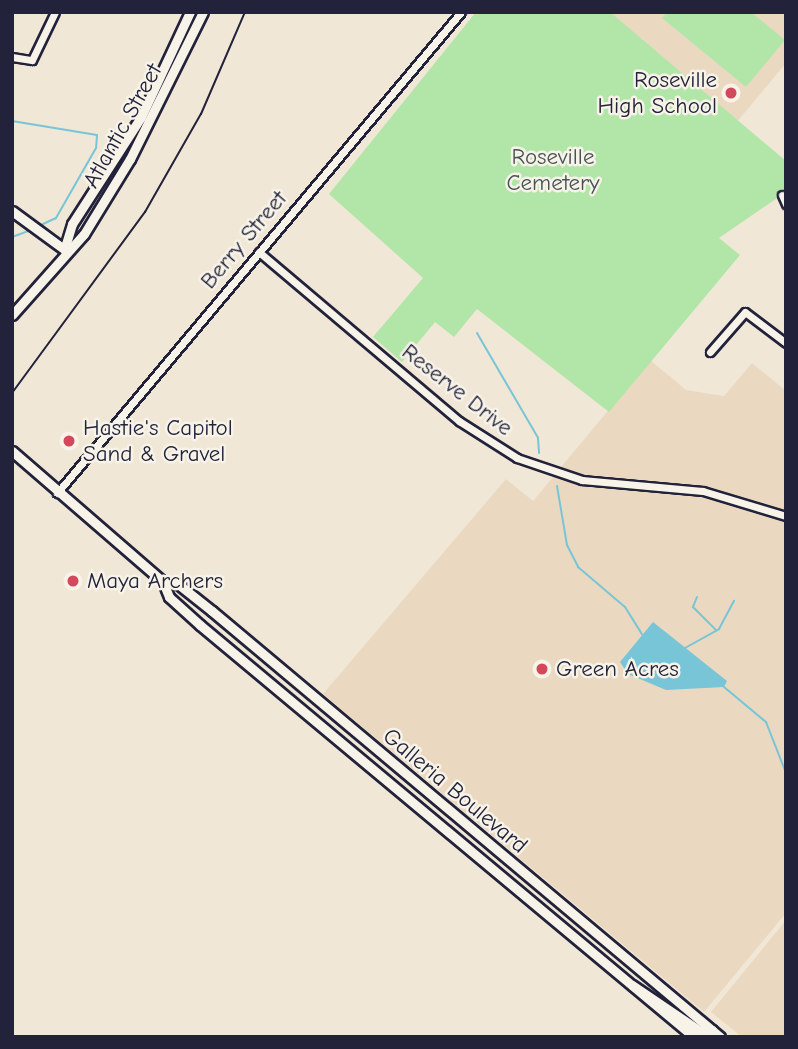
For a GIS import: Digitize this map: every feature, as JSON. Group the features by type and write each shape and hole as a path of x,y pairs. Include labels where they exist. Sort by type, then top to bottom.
{"main road":[{"name":"Atlantic Street","path":"64,249 72,224 141,117 190,12"},
{"name":"Atlantic Street","path":"12,315 64,249 84,233 156,110 204,12"},
{"path":"156,110 187,36 185,23"},
{"path":"12,211 64,249"},
{"name":"Galleria Boulevard","path":"12,451 57,493 163,582 169,597 200,625 627,984 694,1037"},
{"name":"Galleria Boulevard","path":"163,582 178,584 212,611 716,1033"},
{"path":"627,984 643,988 700,1031 716,1033"}],"street":[{"path":"12,57 33,60 55,12"},
{"name":"Berry Street","path":"57,493 461,12"},
{"path":"782,195 786,204"},
{"name":"Reserve Drive","path":"259,251 459,421 506,453 582,480 703,491 786,516"},
{"path":"710,352 745,312 786,343"}],"shaded area":[{"name":"Roseville High School","path":"609,12 786,12 786,63 736,123"},
{"path":"650,360 686,390 724,396 752,363 786,391 786,913 704,1012 323,694 506,479 533,501"},
{"path":"786,920 786,1037 742,1037 711,1012"}],"green space":[{"name":"Roseville Cemetery","path":"476,12 610,12 786,161 786,192 719,238 740,255 609,412 477,309 454,337 435,322 402,362 373,337 423,278 329,194"},
{"path":"667,12 751,12 785,40 746,87 662,18"}],"water":[{"path":"653,622 727,681 724,687 666,690 628,674 620,662"}],"waterway":[{"path":"12,121 97,135 96,148 56,218 39,226"},
{"path":"12,237 31,230"},
{"path":"477,333 538,438 539,453"},
{"path":"557,486 567,545 578,567 625,607 642,634"},
{"path":"697,597 693,607 716,630"},
{"path":"685,648 719,629 734,601"},
{"path":"724,687 766,722 786,773"}],"railway":[{"path":"12,393 145,212 201,114 245,12"}],"place":[{"name":"Roseville High School","path":"731,93"},
{"name":"Hastie's Capitol Sand & Gravel","path":"69,441"},
{"name":"Maya Archers","path":"73,581"},
{"name":"Green Acres","path":"542,669"}]}
